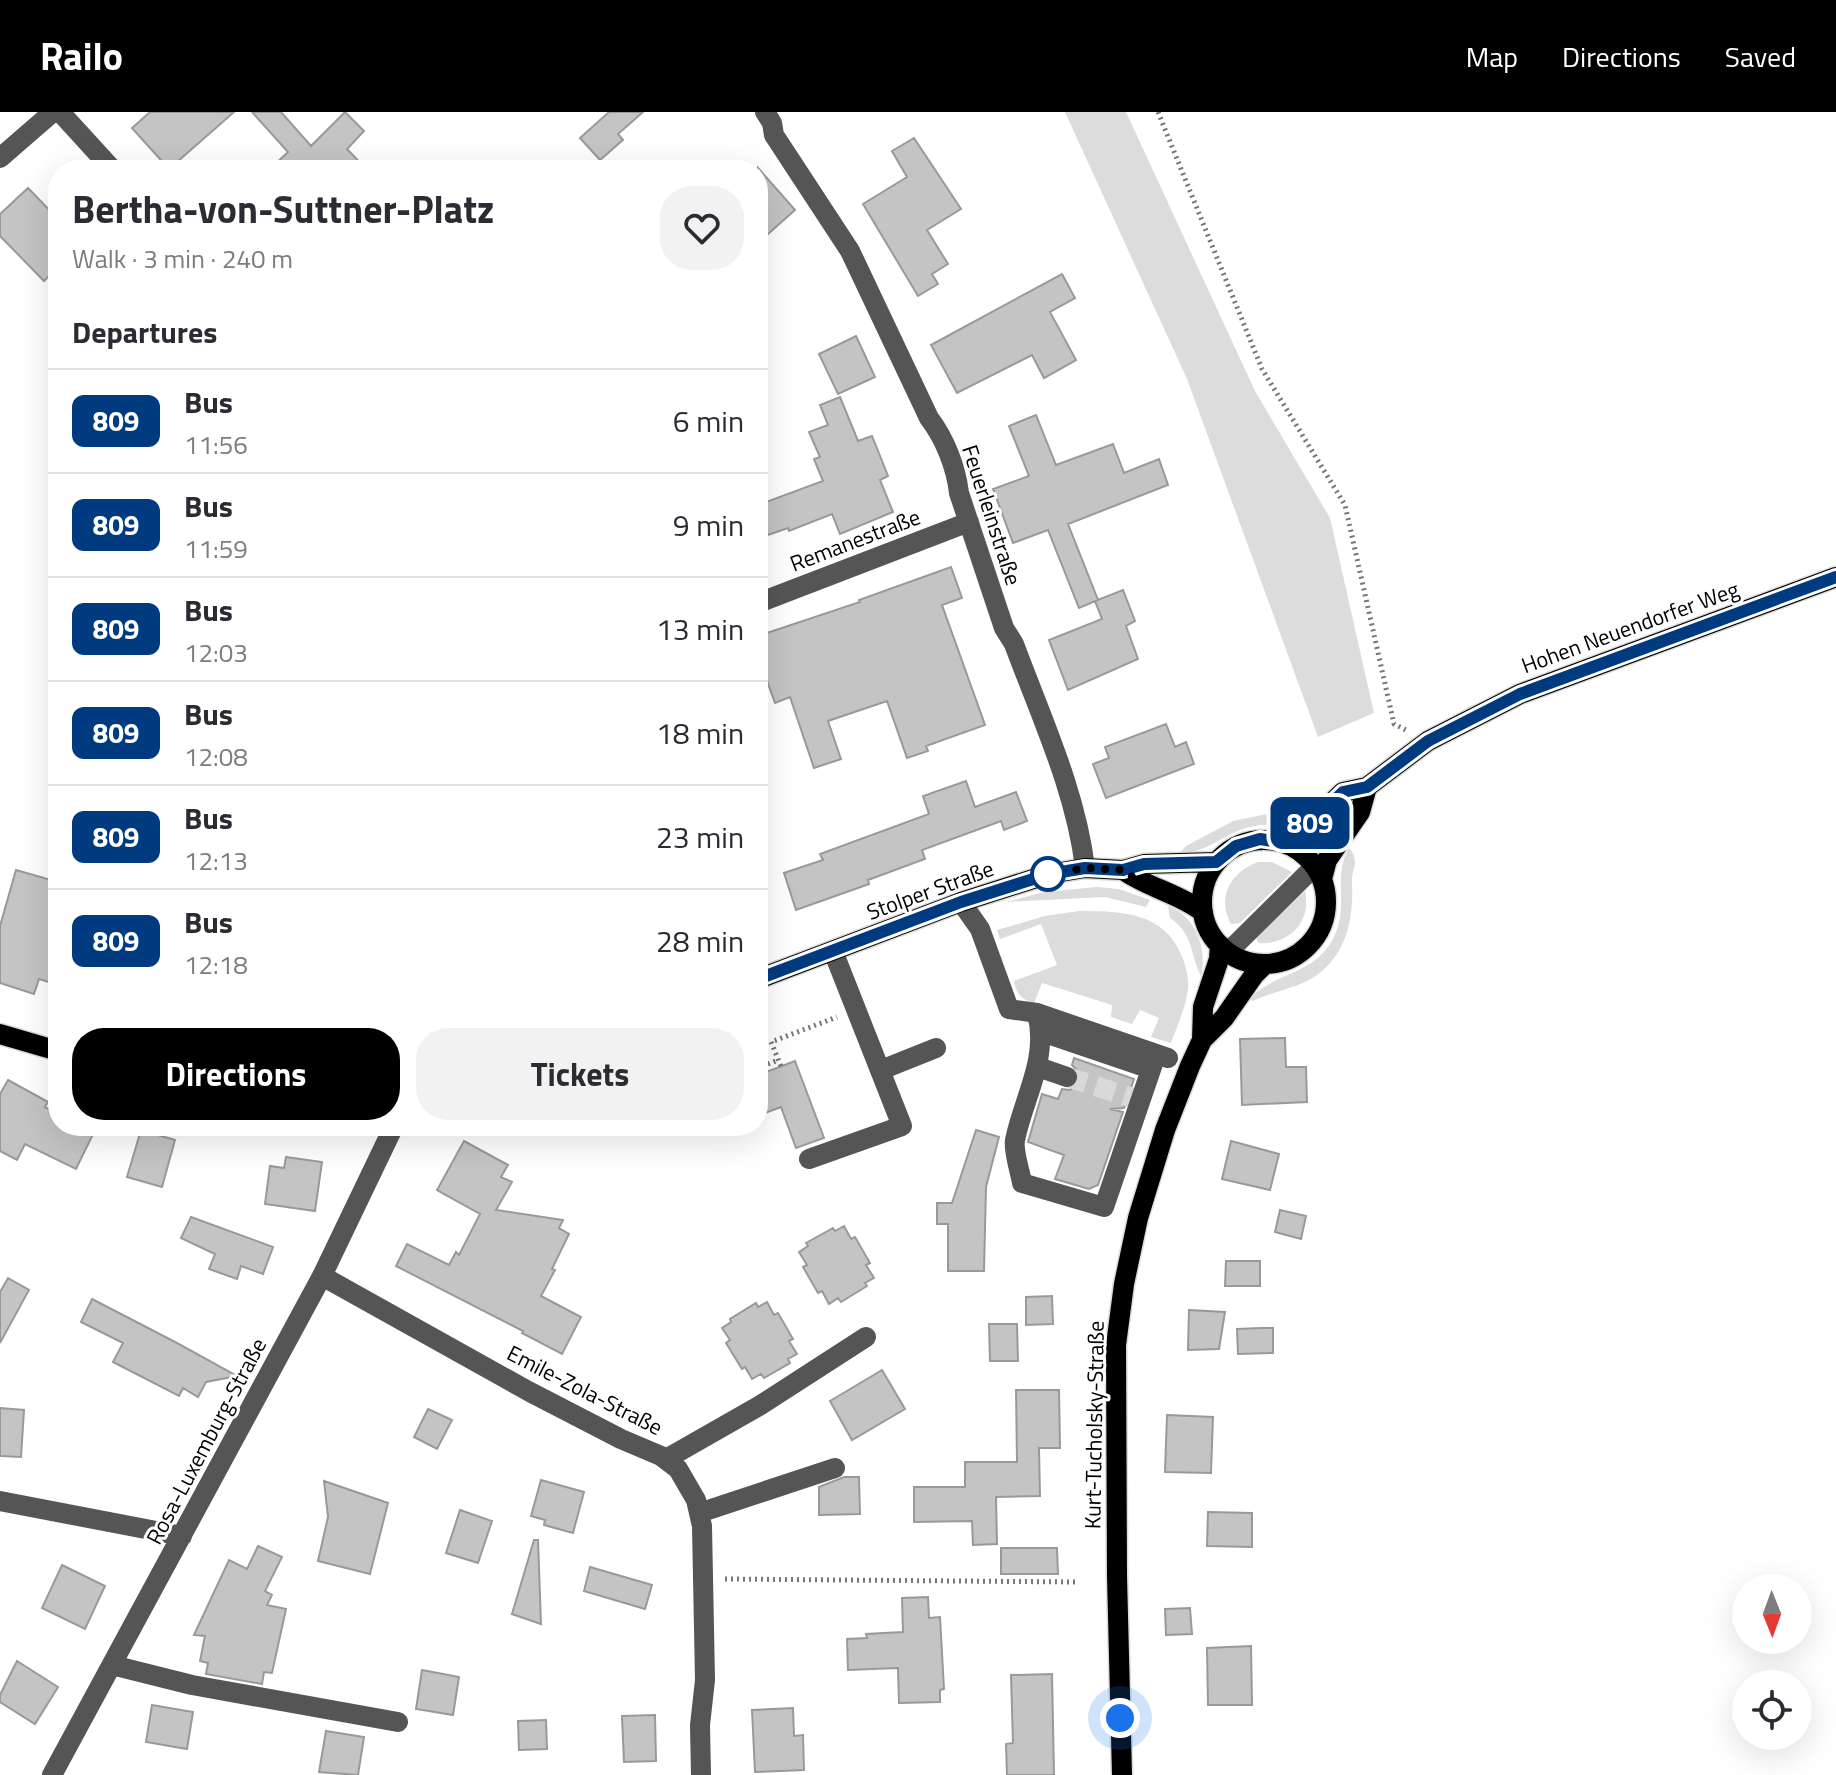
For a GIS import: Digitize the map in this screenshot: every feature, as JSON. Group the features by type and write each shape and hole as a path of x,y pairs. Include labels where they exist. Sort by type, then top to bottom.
{"main road":[{"name":"Hohen Neuendorfer Weg","path":"1285,843 1299,834 1343,792 1367,787 1428,741 1520,694 1836,577"},
{"path":"1319,872 1360,812 1367,787"},
{"path":"1260,839 1285,843 1307,856 1319,872 1326,902 1322,925 1308,945 1288,959 1265,964 1245,961 1224,948 1209,930 1203,912 1207,877 1216,862 1236,846 1260,839"},
{"name":"Stolper Straße","path":"768,975 961,902 1049,874 1085,868 1123,870 1144,864 1216,862"},
{"name":"Stolper Straße","path":"1123,870 1142,884 1174,894 1203,912"},
{"name":"Kurt-Tucholsky-Straße","path":"1122,1775 1116,1345 1124,1284 1138,1218 1165,1130 1202,1040 1203,1007 1224,948"},
{"name":"Kurt-Tucholsky-Straße","path":"1202,1040 1224,1018 1265,964"},
{"path":"0,1034 48,1048"}],"street":[{"path":"0,158 53,112"},
{"path":"60,112 104,160"},
{"name":"Feuerleinstraße","path":"765,112 772,123 774,135 850,251 957,475 959,493 1004,628 1014,644 1081,832 1085,868"},
{"name":"Remanestraße","path":"768,599 969,522"},
{"path":"1224,948 1319,872"},
{"path":"961,902 980,929 1009,1009 1158,1061 1137,1099 1104,1207 1022,1183 1014,1143 1038,1067 1039,1022"},
{"path":"809,1159 902,1126 833,951"},
{"path":"881,1070 936,1048"},
{"path":"1038,1067 1067,1077"},
{"name":"Rosa-Luxemburg-Straße","path":"52,1775 322,1276 389,1136"},
{"name":"Emile-Zola-Straße","path":"322,1276 530,1392 666,1459 689,1485 702,1526 705,1680 700,1725 701,1775"},
{"path":"666,1459 759,1406 866,1337"},
{"path":"699,1513 835,1468"},
{"path":"0,1501 182,1536"},
{"path":"112,1665 192,1685 398,1722"}],"path":[{"path":"1158,112 1262,369 1345,505 1394,724"},
{"path":"768,1065 780,1063 771,1042 857,1010"},
{"path":"703,1579 1076,1582"}],"shaded area":[{"path":"1065,112 1126,112 1255,391 1330,518 1374,713 1318,737 1187,379"},
{"path":"1297,808 1307,812 1291,821 1246,828 1206,847 1180,853 1186,846 1233,821"},
{"path":"1349,848 1355,860 1351,910 1340,949 1311,979 1253,1001 1249,999 1269,984 1312,962 1330,944 1340,919 1342,871"},
{"path":"1258,862 1272,862 1292,872 1240,923 1231,924 1225,904 1229,887 1240,872"},
{"path":"1097,887 1119,889 1150,900 1146,907 1105,897 1005,902 1044,892"},
{"path":"1305,891 1305,913 1295,930 1279,940 1258,943 1256,937"},
{"path":"1168,906 1186,917 1197,934 1203,955 1201,976 1187,938 1170,918"},
{"path":"1079,911 1141,917 1166,932 1175,943 1184,962 1188,985 1171,1043 1151,1037 1159,1018 1140,1010 1132,1024 1111,1017 1112,1005 1042,983 1034,1003 1018,993 1014,981 1057,965 1041,924 1000,939 997,930 1045,916"}],"building":[{"path":"150,112 234,112 179,160 161,160 132,128"},
{"path":"252,112 281,112 311,146 345,112 364,131 347,149 357,160 280,160 288,152"},
{"path":"609,112 643,112 618,134 623,140 600,160 580,138"},
{"path":"914,138 961,209 927,230 948,264 932,274 938,284 918,296 863,204 907,177 892,151"},
{"path":"768,179 795,210 768,234"},
{"path":"28,188 48,209 48,277 44,281 0,236 0,214"},
{"path":"1062,274 1075,298 1050,312 1076,360 1044,378 1032,355 957,393 931,345"},
{"path":"856,336 875,377 838,394 819,354"},
{"path":"840,397 858,441 872,436 888,476 880,480 893,512 840,534 832,514 789,531 788,528 768,535 768,501 823,481 814,459 820,457 809,432 828,425 820,405"},
{"path":"1036,415 1056,465 1113,444 1124,473 1159,459 1168,485 1068,524 1098,600 1079,608 1048,530 1013,543 993,489 1029,476 1009,426"},
{"path":"951,567 962,598 942,605 985,725 926,746 928,751 907,758 887,701 828,721 841,759 814,768 790,697 775,703 768,684 768,633"},
{"path":"1123,590 1135,621 1126,626 1138,659 1068,690 1049,640 1102,619 1095,601"},
{"path":"1166,724 1175,747 1186,742 1194,764 1106,798 1093,764 1109,758 1105,747"},
{"path":"966,781 975,807 1016,792 1027,821 1004,830 1001,821 922,850 925,859 868,880 869,884 796,910 784,873 823,860 820,854 929,814 923,796"},
{"path":"16,870 48,879 48,982 39,979 34,994 0,983 0,926"},
{"path":"1285,1038 1286,1067 1306,1067 1307,1102 1242,1105 1240,1039"},
{"path":"1074,1058 1134,1079 1124,1108 1110,1109 1123,1112 1098,1185 1089,1189 1055,1179 1064,1155 1028,1142 1042,1094 1058,1099 1062,1089 1070,1090 1079,1082 1080,1074 1072,1065"},
{"path":"795,1061 824,1138 796,1148 781,1107 768,1112 768,1071"},
{"path":"8,1080 48,1102 45,1107 48,1109 48,1136 92,1136 76,1169 25,1144 17,1160 0,1151 0,1094"},
{"path":"976,1130 999,1137 986,1187 984,1271 948,1271 948,1224 937,1224 937,1203 952,1203"},
{"path":"139,1136 161,1136 175,1140 162,1187 127,1177"},
{"path":"464,1141 508,1165 501,1177 512,1182 496,1210 563,1220 559,1228 569,1234 541,1296 581,1317 562,1354 396,1266 407,1244 449,1265 456,1252 459,1255 480,1214 437,1190"},
{"path":"1231,1141 1279,1154 1270,1190 1222,1179"},
{"path":"286,1157 322,1162 315,1211 265,1204 270,1166 284,1168"},
{"path":"1280,1210 1306,1216 1301,1239 1275,1232"},
{"path":"191,1217 273,1247 263,1274 241,1266 237,1279 209,1269 215,1254 181,1238"},
{"path":"844,1226 851,1239 855,1237 870,1263 866,1265 874,1278 841,1302 838,1298 829,1304 822,1291 818,1293 803,1267 807,1265 799,1252 808,1246 806,1243 833,1228 835,1231"},
{"path":"1226,1261 1260,1261 1260,1286 1225,1286"},
{"path":"8,1278 29,1290 0,1343 0,1292"},
{"path":"1052,1296 1053,1324 1026,1325 1026,1297"},
{"path":"92,1299 237,1376 206,1382 198,1397 183,1388 179,1396 113,1362 123,1343 81,1322"},
{"path":"767,1302 774,1315 778,1313 793,1339 789,1341 797,1354 788,1359 790,1363 764,1378 761,1374 752,1379 726,1343 730,1340 722,1328 731,1322 730,1319 756,1303 758,1307"},
{"path":"1189,1310 1225,1312 1219,1349 1188,1350"},
{"path":"989,1324 1017,1324 1018,1361 990,1361"},
{"path":"1273,1328 1273,1353 1238,1354 1237,1329"},
{"path":"882,1370 905,1409 852,1440 830,1401"},
{"path":"1016,1390 1059,1390 1060,1448 1039,1448 1040,1496 996,1497 997,1544 973,1545 972,1521 914,1522 914,1487 965,1487 965,1462 1017,1462"},
{"path":"0,1408 24,1410 21,1457 0,1456"},
{"path":"428,1409 452,1420 437,1449 414,1437"},
{"path":"1167,1415 1213,1417 1211,1473 1165,1472"},
{"path":"844,1477 859,1477 860,1514 819,1515 819,1487"},
{"path":"541,1480 584,1492 573,1533 544,1525 545,1520 531,1516"},
{"path":"324,1481 388,1503 370,1574 318,1561 328,1517"},
{"path":"460,1510 492,1521 478,1563 446,1553"},
{"path":"1208,1512 1252,1513 1252,1547 1207,1546"},
{"path":"534,1540 538,1540 541,1624 512,1614"},
{"path":"258,1546 282,1557 265,1591 272,1595 267,1605 286,1609 272,1673 264,1672 262,1684 206,1674 208,1663 200,1661 205,1636 194,1635 229,1560 247,1569"},
{"path":"1001,1548 1057,1548 1058,1574 1001,1574"},
{"path":"62,1565 105,1586 85,1629 42,1608"},
{"path":"590,1567 652,1585 645,1609 584,1591"},
{"path":"928,1597 929,1618 940,1617 944,1689 940,1690 940,1702 899,1703 898,1668 848,1670 847,1639 867,1638 866,1634 903,1632 902,1598"},
{"path":"1190,1608 1192,1634 1166,1635 1165,1609"},
{"path":"1251,1646 1252,1705 1208,1705 1207,1648"},
{"path":"17,1661 58,1687 35,1724 0,1702 0,1695"},
{"path":"422,1670 459,1677 453,1715 416,1709"},
{"path":"1052,1674 1054,1775 1007,1775 1006,1744 1013,1743 1011,1675"},
{"path":"152,1705 193,1712 187,1749 146,1742"},
{"path":"793,1708 794,1736 803,1735 804,1770 755,1772 752,1710"},
{"path":"655,1715 656,1761 624,1762 622,1716"},
{"path":"546,1720 547,1749 519,1750 518,1721"},
{"path":"326,1731 364,1737 358,1775 319,1772"}],"tunnel":[{"path":"1067,1077 1133,1098"}],"bus line":[{"name":"809","path":"768,975 961,902 1049,874 1085,868 1123,870 1144,864 1216,862 1236,846 1260,839 1285,843 1299,834 1343,792 1367,787 1428,741 1520,694 1836,577"}],"route":[{"path":"1048,874 1085,868 1123,870 1142,884 1192,903 1203,912 1209,930 1220,945 1219,959 1203,1007 1202,1040 1165,1130 1138,1218 1124,1284 1116,1345 1120,1718"}]}
